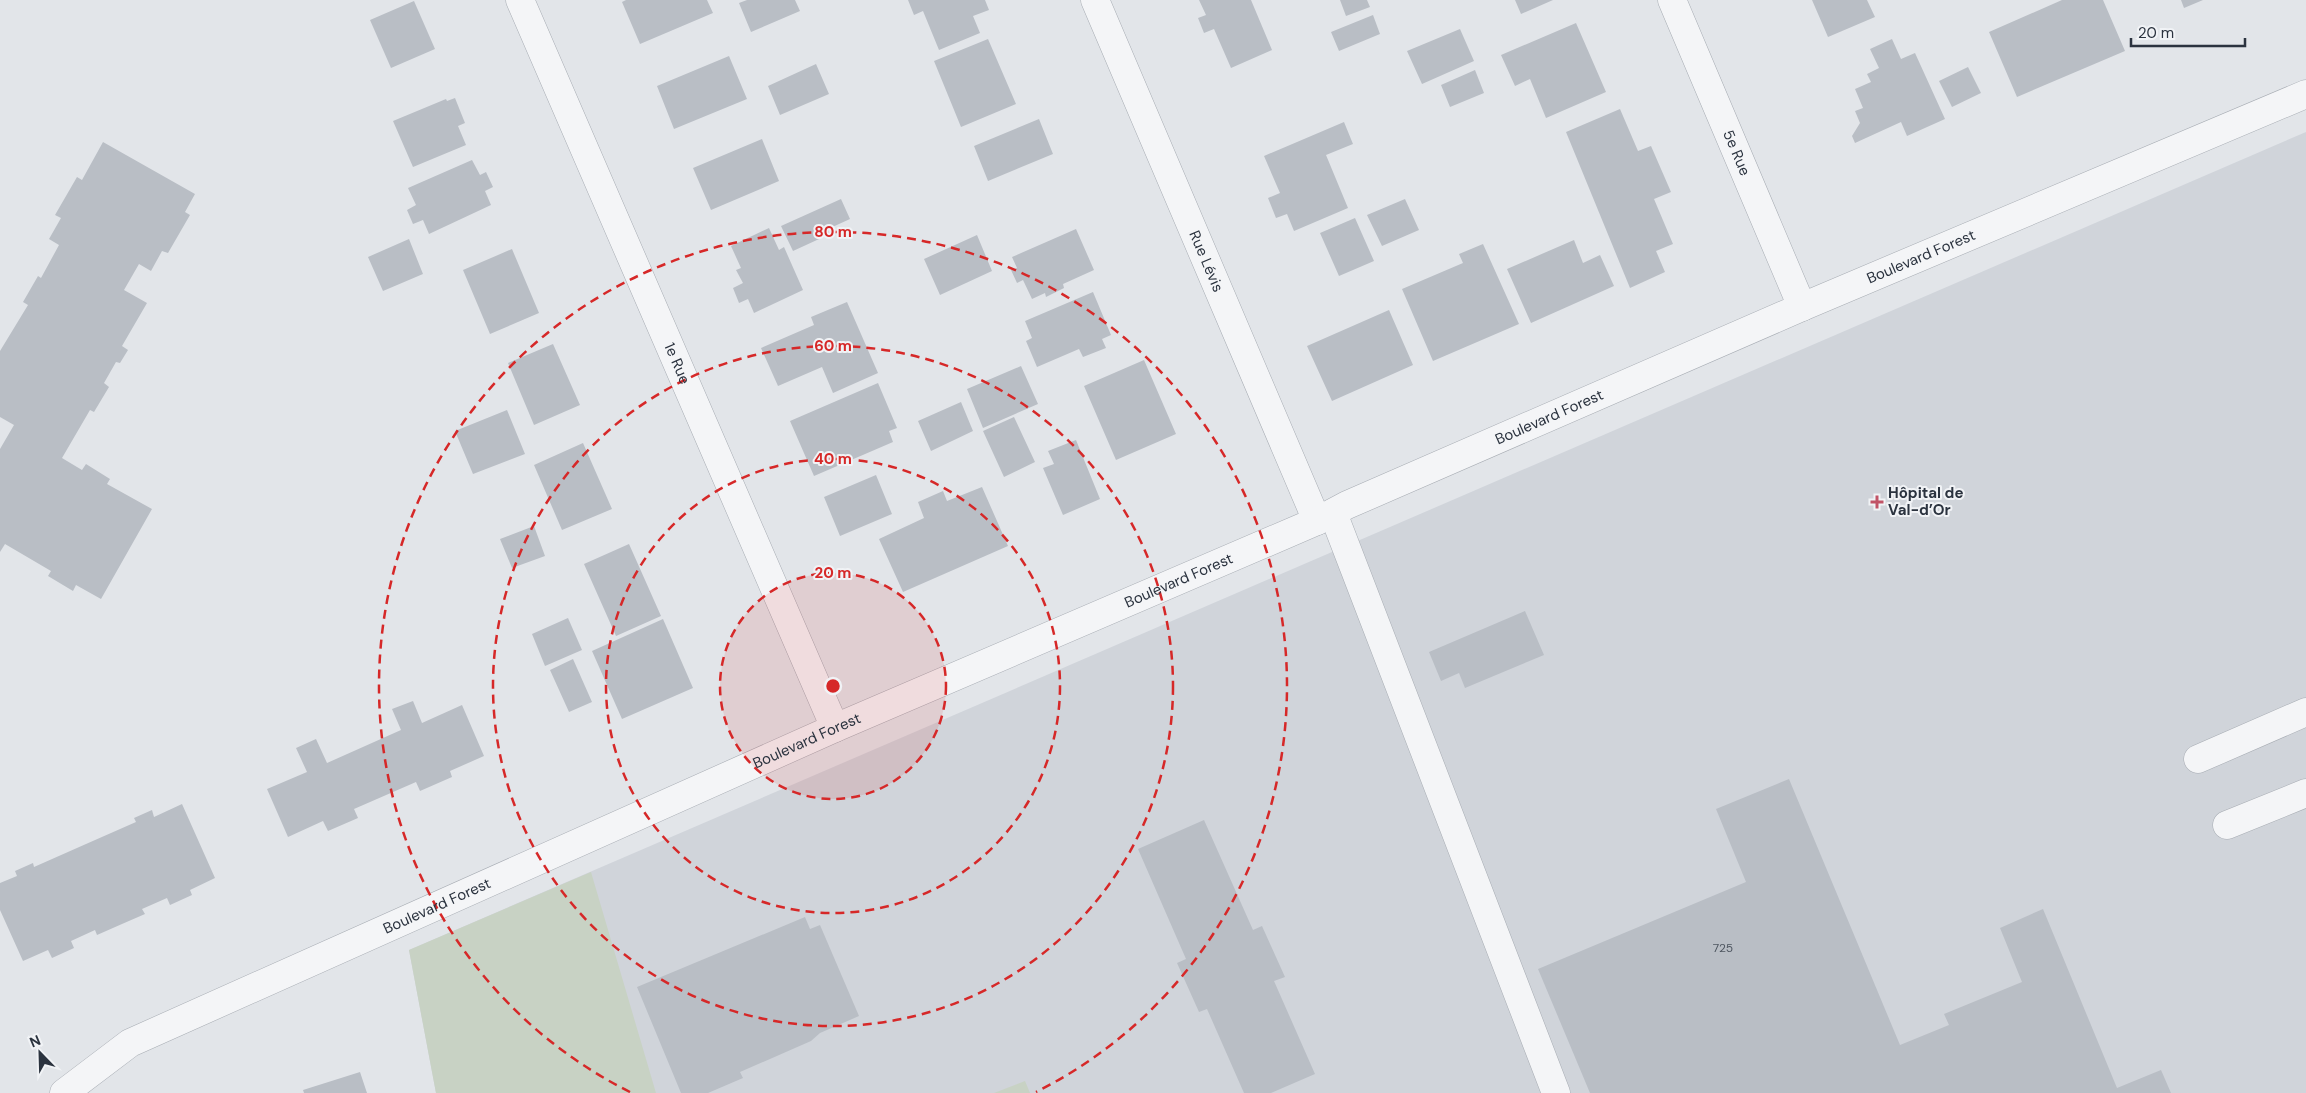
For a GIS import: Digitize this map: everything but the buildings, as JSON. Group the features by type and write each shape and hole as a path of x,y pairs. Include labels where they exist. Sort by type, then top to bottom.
{"street":[{"name":"1e Rue","path":"520,0 835,728"},
{"name":"Rue Lévis","path":"1095,0 1325,517 1556,1093"},
{"name":"5e Rue","path":"1672,0 1802,307"},
{"name":"Boulevard Forest","path":"64,1093 130,1043 835,728 1325,517 1802,307 2306,94"},
{"path":"2198,759 2306,712"},
{"path":"2227,825 2306,793"}],"shaded area":[{"name":"Hôpital de Val-d’Or","path":"2306,132 2306,1093 436,1093 409,950"}],"green space":[{"path":"591,872 656,1093 436,1093 409,950"},
{"path":"1025,1081 1030,1093 994,1093"}],"place":[{"name":"Hôpital de Val-d’Or","path":"1877,502"}]}
